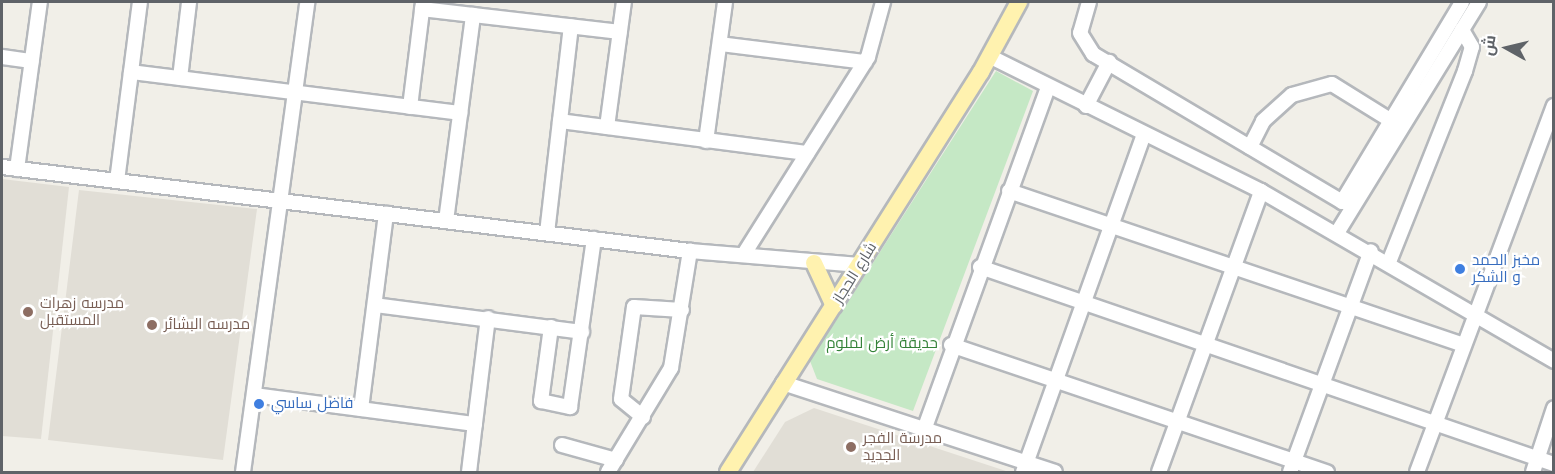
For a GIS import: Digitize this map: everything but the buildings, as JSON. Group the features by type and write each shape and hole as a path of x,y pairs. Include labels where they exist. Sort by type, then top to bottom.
{"main road":[{"name":"شارع الحجاز","path":"728,472 981,72 1019,2"},
{"name":"شارع الحجاز","path":"981,72 995,59 1032,2"},
{"path":"814,263 834,306"}],"street":[{"path":"17,169 40,2"},
{"path":"117,181 140,2"},
{"path":"180,78 189,2"},
{"path":"243,472 282,201 307,2"},
{"path":"607,127 624,2"},
{"path":"706,141 725,2"},
{"path":"744,254 865,62 883,2"},
{"path":"1089,2 1082,40 1109,62 1342,202 1457,3"},
{"path":"1337,233 1479,2"},
{"path":"410,107 422,5 473,15 620,32"},
{"path":"446,221 473,15"},
{"path":"547,233 571,26"},
{"path":"1389,262 1465,71 1472,47 1462,30"},
{"path":"720,44 865,62"},
{"path":"2,57 32,61"},
{"path":"995,59 1048,88 1261,191 1371,251 1554,361"},
{"path":"1086,106 1109,62"},
{"path":"131,72 460,113"},
{"path":"1250,147 1263,120 1293,95 1332,84 1390,120"},
{"path":"924,430 951,345 1048,88"},
{"path":"1417,472 1474,312 1554,106"},
{"path":"560,122 807,153"},
{"path":"1025,468 1144,134"},
{"path":"2,167 690,251 859,265"},
{"path":"1009,191 1463,345"},
{"path":"1159,472 1261,191"},
{"path":"361,409 386,214"},
{"path":"551,327 541,401 570,407 594,239"},
{"path":"608,472 643,417 673,362 690,251"},
{"path":"1292,467 1371,251"},
{"path":"980,267 1554,464"},
{"path":"375,305 582,332"},
{"path":"643,417 621,399 634,307 682,310"},
{"path":"469,472 488,318"},
{"path":"951,345 1177,420 1292,467 1327,472"},
{"path":"783,383 924,430 1025,468 1055,472"},
{"path":"254,395 475,423"},
{"path":"1533,472 1554,408"},
{"path":"562,445 616,460"}],"shaded area":[{"name":"مدرسه زهرات المستقبل","path":"2,179 69,187 41,439 2,436"},
{"name":"مدرسه البشائر","path":"79,190 257,209 223,460 48,440"},
{"name":"مدرسة الفجر الجديد","path":"814,408 1009,472 753,472 785,422"}],"green space":[{"name":"حديقة أرض لملوم","path":"996,71 1033,91 913,411 817,379 810,361"}],"place":[{"name":"مخبز الحمد و الشكر","path":"1460,269"},
{"name":"مدرسه زهرات المستقبل","path":"28,312"},
{"name":"مدرسه البشائر","path":"152,325"},
{"name":"فاضل ساسي","path":"259,404"},
{"name":"مدرسة الفجر الجديد","path":"851,447"}]}
